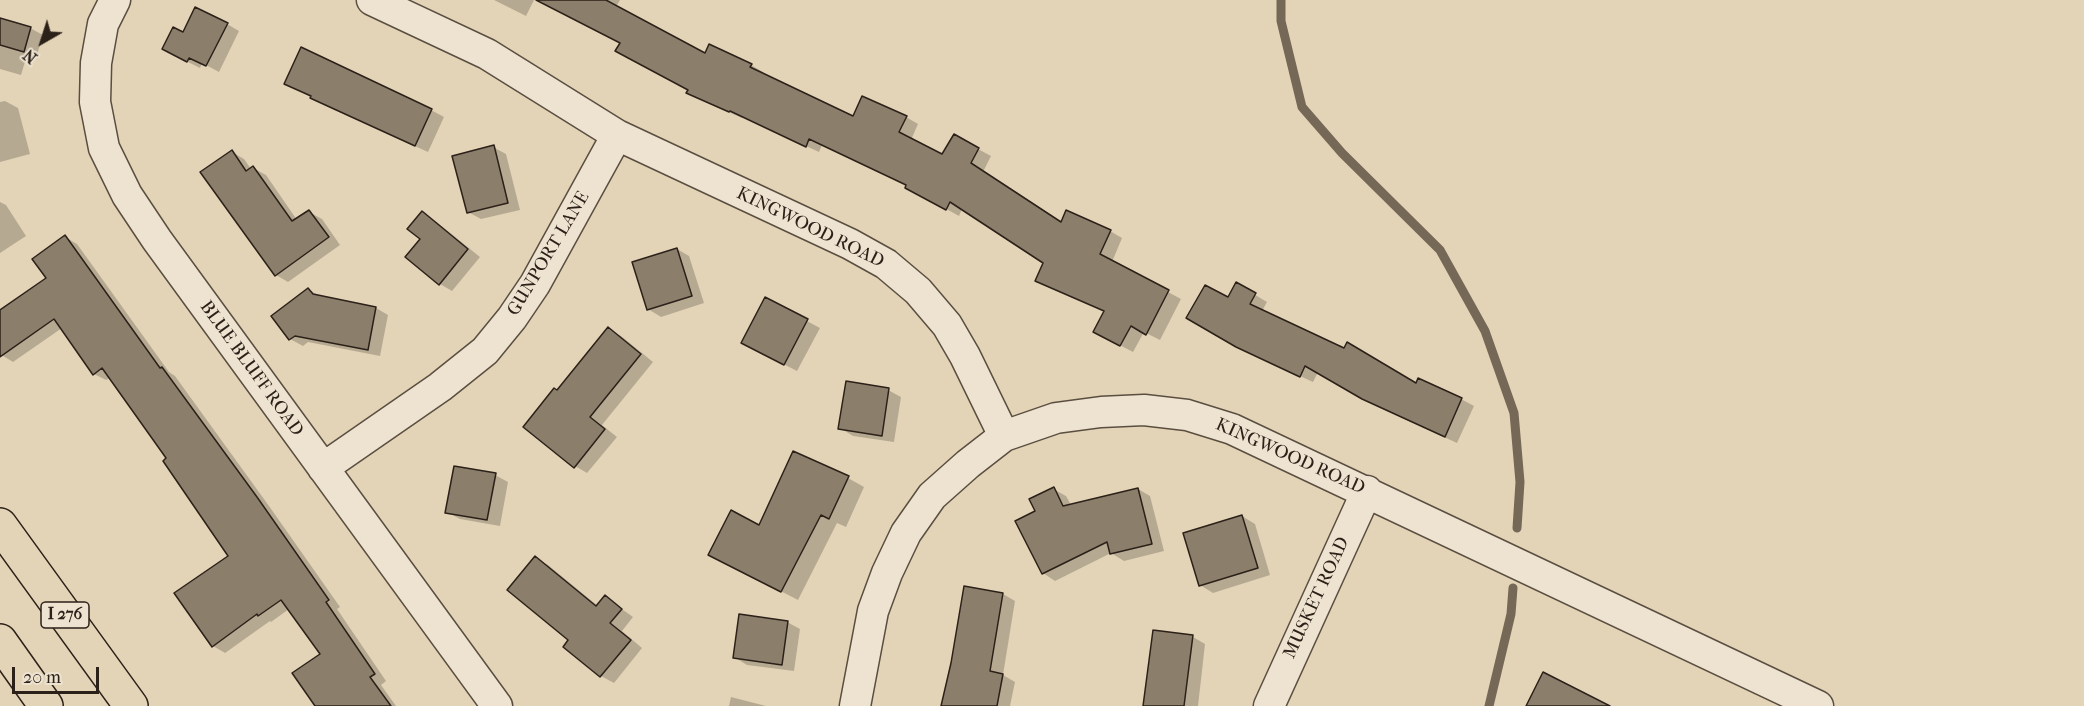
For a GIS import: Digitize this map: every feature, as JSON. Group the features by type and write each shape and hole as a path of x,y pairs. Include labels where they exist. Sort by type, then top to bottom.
{"highway":[{"name":"I 276","path":"0,525 131,706"},
{"path":"0,641 46,706"}],"street":[{"name":"BLUE BLUFF ROAD","path":"115,0 103,24 96,63 95,102 104,148 127,195 157,240 497,706"},
{"name":"KINGWOOD ROAD","path":"372,0 487,54 617,135 850,244 886,264 918,291 947,325 965,356 1004,436 1056,418 1101,411 1144,410 1187,415 1232,429 1366,491 1785,699 1818,706"},
{"name":"GUNPORT LANE","path":"323,468 440,387 484,351 512,318 535,284 617,135"},
{"path":"855,706 873,611 887,573 906,533 933,496 968,464 1004,436"},
{"name":"MUSKET ROAD","path":"1269,706 1366,491"}],"building":[{"path":"536,0 606,0 705,53 709,44 752,64 750,67 853,116 862,96 907,116 899,132 942,154 954,134 979,148 971,163 1061,222 1066,210 1111,230 1100,254 1169,290 1146,335 1131,326 1120,346 1093,332 1104,311 1035,281 1043,263 950,202 946,210 905,188 906,185 809,139 806,147 686,93 688,90 615,51 620,43"},
{"path":"195,7 228,23 206,66 189,58 187,62 162,49 173,27 183,32"},
{"path":"0,18 31,27 24,52 0,45"},
{"path":"301,47 432,109 415,146 284,84"},
{"path":"494,145 508,203 467,213 452,156"},
{"path":"232,150 246,171 253,166 292,221 309,210 329,237 275,276 200,172"},
{"path":"422,211 468,249 439,285 405,257 420,239 407,229"},
{"path":"65,235 160,368 162,367 257,497 329,600 326,602 375,674 370,677 391,706 315,706 292,673 320,654 281,600 258,616 257,614 212,647 174,593 228,556 163,461 166,458 102,368 93,375 54,319 0,357 0,310 46,278 32,259"},
{"path":"677,248 692,296 647,310 632,262"},
{"path":"1236,282 1256,293 1250,304 1344,348 1347,342 1416,383 1418,378 1462,398 1445,437 1362,399 1305,366 1300,377 1236,347 1186,318 1205,285 1228,297"},
{"path":"308,288 313,294 376,307 368,350 295,336 289,340 271,316"},
{"path":"765,297 808,319 784,365 741,343"},
{"path":"608,327 641,354 590,417 605,429 574,468 523,427 554,388 557,390"},
{"path":"846,381 889,388 882,436 838,429"},
{"path":"793,451 849,476 829,519 821,515 781,592 708,555 731,510 759,525"},
{"path":"454,466 496,473 487,520 445,513"},
{"path":"1054,487 1063,506 1138,488 1152,544 1110,554 1107,542 1042,574 1015,521 1035,511 1029,499"},
{"path":"1242,515 1258,568 1199,586 1183,533"},
{"path":"535,556 596,606 605,595 622,609 610,623 631,640 600,677 563,647 568,640 507,590"},
{"path":"964,586 1003,593 990,671 1003,674 997,706 941,706"},
{"path":"739,614 788,621 782,665 733,658"},
{"path":"1153,630 1193,635 1184,706 1143,706"},
{"path":"1543,672 1610,706 1526,706"}],"waterway":[{"path":"1281,0 1281,21 1302,107 1342,153 1440,250 1485,331 1514,413 1520,482 1517,528"},
{"path":"1489,706 1511,614 1513,588"}]}
